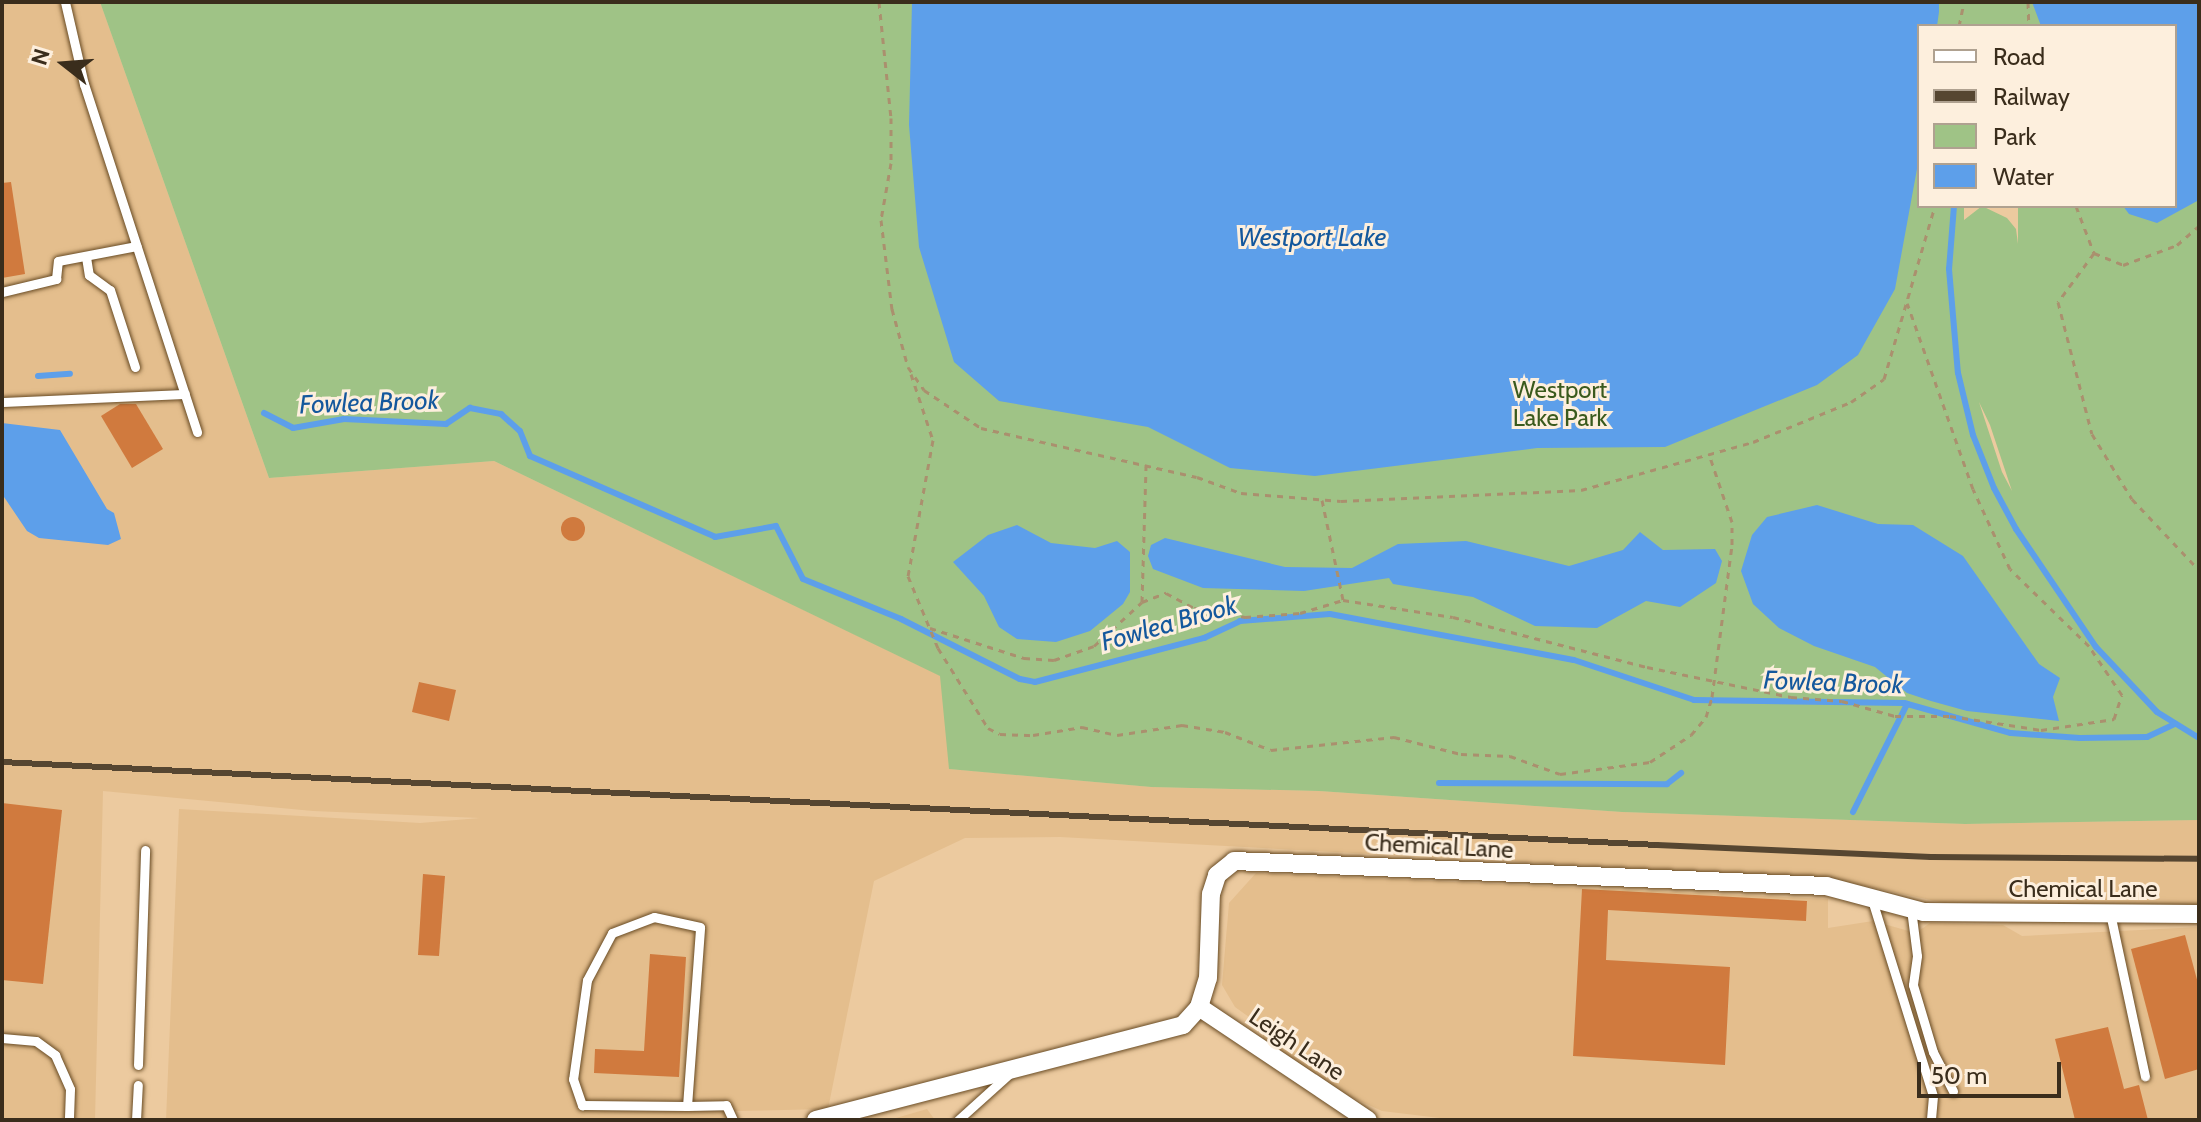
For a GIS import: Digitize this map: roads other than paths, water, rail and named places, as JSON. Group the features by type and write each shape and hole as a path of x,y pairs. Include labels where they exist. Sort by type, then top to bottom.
{"street":[{"name":"Chemical Lane","path":"1199,1007 1208,978 1211,894 1217,875 1234,861 1826,886 1911,909 2199,914"},
{"path":"816,1120 1183,1025 1199,1007"},
{"name":"Leigh Lane","path":"1199,1007 1368,1120"}],"lane":[{"path":"65,2 84,84 197,432"},
{"path":"2,292 56,279 58,261 137,246"},
{"path":"86,257 89,275 110,290 135,367"},
{"path":"2,402 185,394"},
{"path":"138,1065 145,850"},
{"path":"1872,900 1933,1096 1931,1120"},
{"path":"1911,909 1917,956 1913,985 1933,1052 1953,1091"},
{"path":"2110,913 2145,1076"},
{"path":"687,1106 700,927 654,917 612,933 587,980 573,1079 582,1105 687,1106 726,1105 733,1120"},
{"path":"2,1038 36,1041 55,1055 69,1081 69,1120"},
{"path":"958,1120 1013,1069"},
{"path":"136,1120 138,1085"}],"water":[{"name":"Westport Lake","path":"912,2 1939,2 1937,24 1917,24 1917,169 1895,289 1858,355 1817,385 1665,447 1537,448 1315,476 1230,468 1148,427 999,401 954,362 919,247 909,125"},
{"path":"2032,2 2199,2 2199,200 2157,223 2129,214 2124,208 2177,208 2177,24 2040,24"},
{"path":"2,423 60,430 107,509 114,513 121,539 108,545 39,538 27,531 2,494"},
{"path":"1817,505 1878,524 1913,525 1963,556 2039,664 2060,678 2053,697 2059,721 1967,711 1931,701 1907,693 1875,667 1814,646 1779,628 1753,604 1741,571 1752,535 1767,517"},
{"path":"1017,525 1051,543 1095,548 1117,541 1130,552 1130,592 1123,604 1090,631 1056,642 1017,639 999,627 984,596 953,562 988,535"},
{"path":"1640,532 1663,550 1715,549 1722,561 1716,583 1680,607 1646,601 1597,628 1535,626 1473,597 1393,584 1389,578 1304,591 1203,588 1153,569 1148,556 1151,545 1165,538 1285,567 1352,568 1398,544 1466,541 1569,566 1623,550"}],"waterway":[{"path":"1954,208 1949,269 1958,373 1973,435 1994,488 2016,529 2096,647 2157,712 2199,738"},
{"name":"Fowlea Brook","path":"38,376 70,374"},
{"name":"Fowlea Brook","path":"264,413 293,428 344,419 446,424 470,408 501,414 520,431 530,456 715,537 776,526 803,579 901,619 1020,679 1035,682 1204,638 1240,621 1330,614 1574,660 1694,700 1904,703 2011,733 2080,738 2147,737 2175,724"},
{"path":"1853,812 1907,704"},
{"path":"1439,783 1667,784 1681,773"}],"railway":[{"path":"2,762 1657,845 1931,857 2199,859"}],"park label":[{"name":"Westport Lake Park","path":"1560,404"}]}
